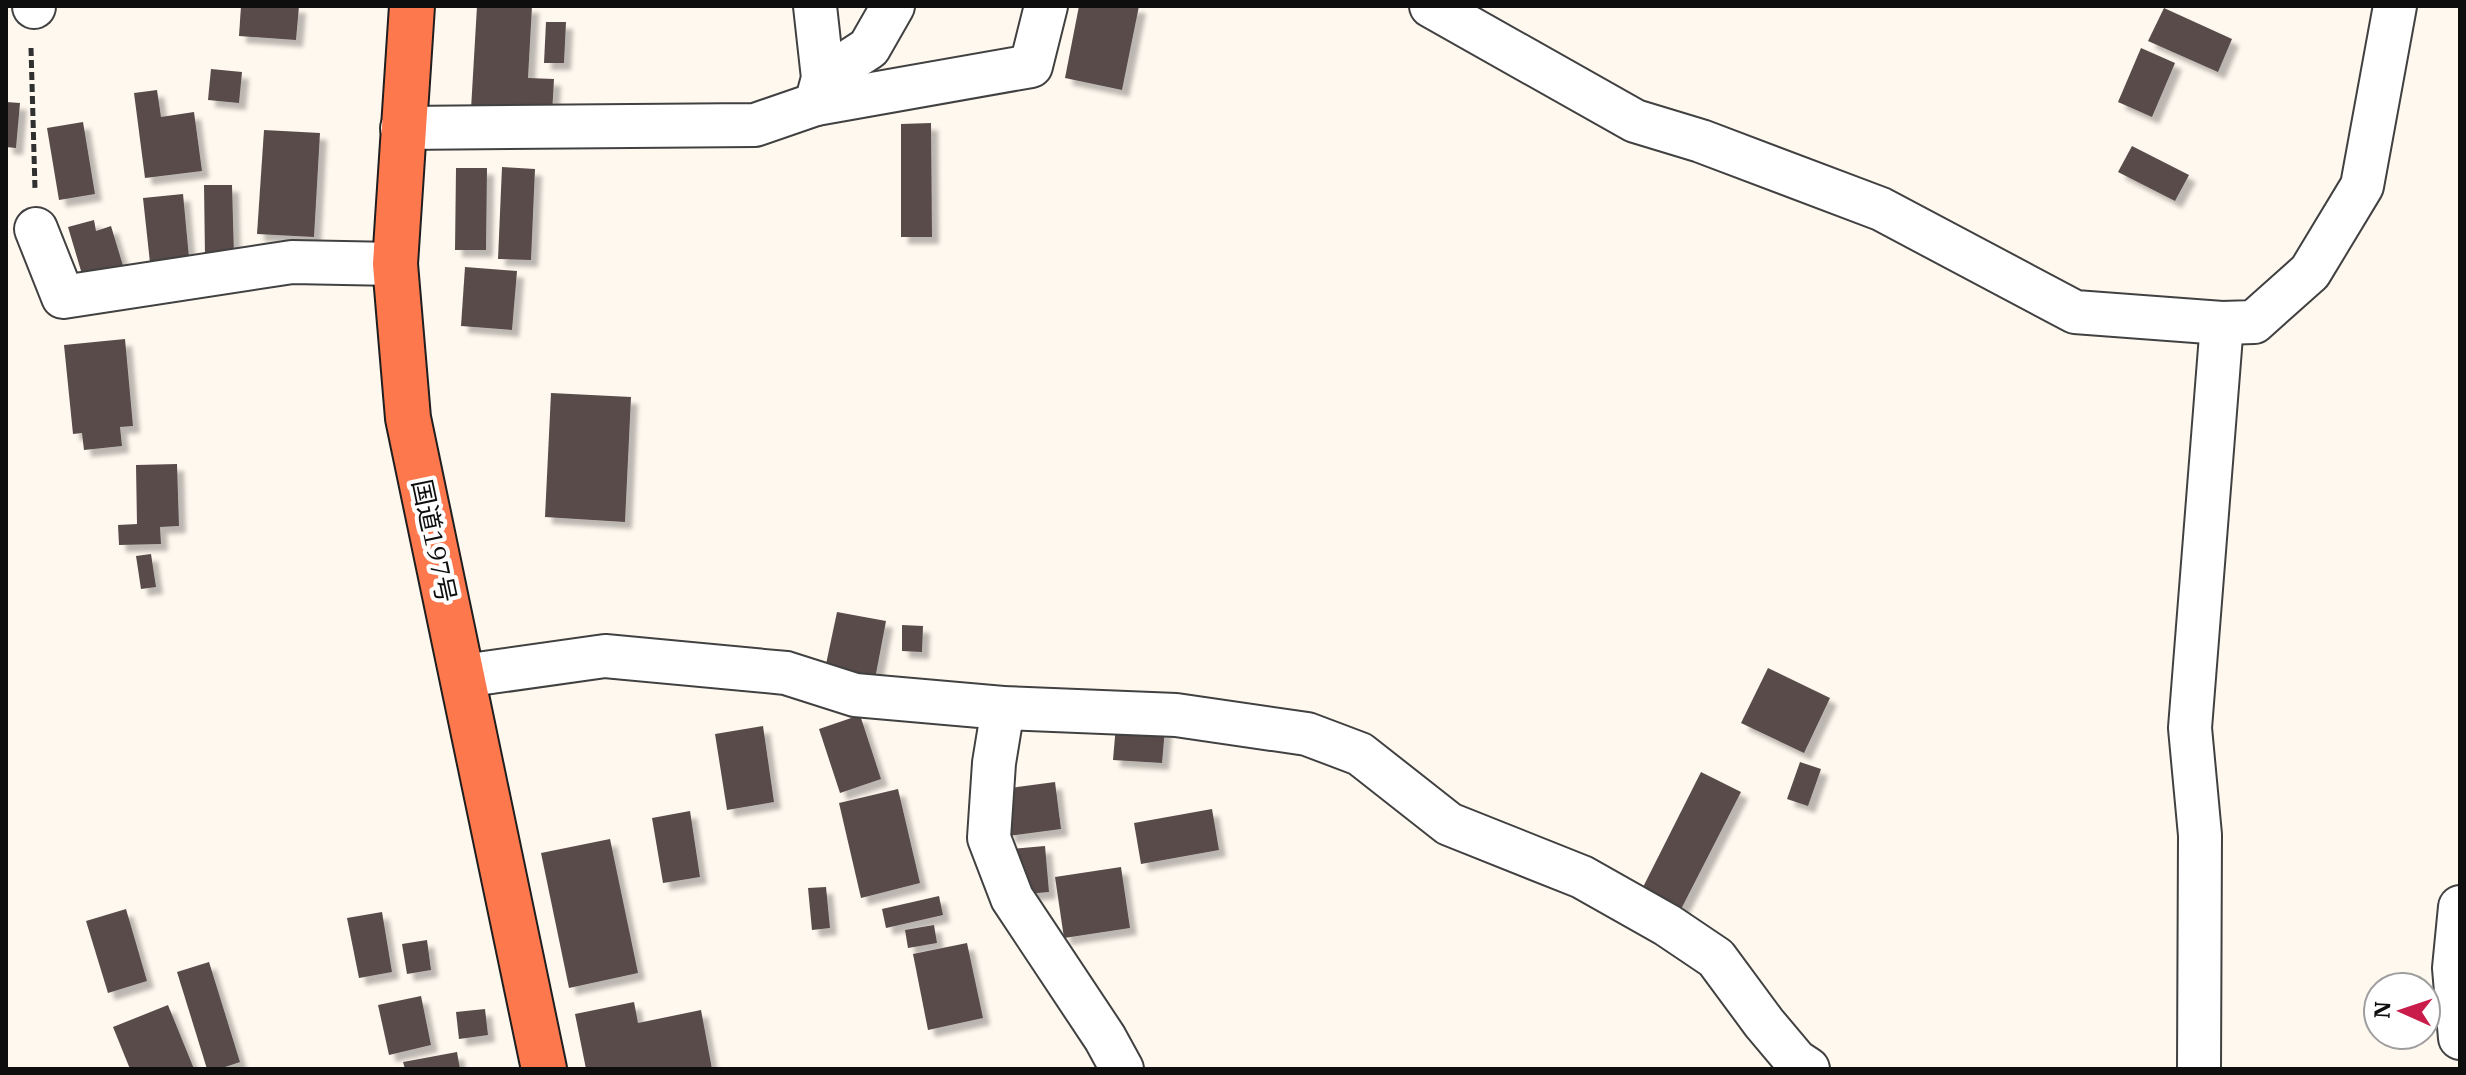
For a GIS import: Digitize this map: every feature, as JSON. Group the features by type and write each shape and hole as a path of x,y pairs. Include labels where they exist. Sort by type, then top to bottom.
{"highway":[{"name":"国道197号","path":"412,6 395,264 408,418 544,1069"}],"street":[{"path":"815,6 820,91"},
{"path":"402,128 755,125 820,91 869,48 893,6"},
{"path":"820,91 1031,66 1046,6"},
{"path":"1431,6 1635,121 1701,141 1881,209 2075,312 2222,323 2254,322 2310,272 2362,186 2395,6"},
{"path":"36,229 63,297 292,262 395,264"},
{"path":"2199,1069 2200,835 2190,728 2222,323"},
{"path":"463,676 605,656 786,673 855,695 1003,708 1176,715 1307,734 1360,754 1449,824 1582,877 1667,925 1716,958 1764,1023 1796,1061 1808,1069"},
{"path":"1003,708 994,763 989,838 1012,898 1105,1038 1122,1069"},
{"path":"2460,907 2454,968 2460,1038"}],"path":[{"path":"34,6 30,30 36,229"}],"building":[{"path":"241,6 299,6 296,40 239,36"},
{"path":"477,6 532,6 528,78 554,79 552,114 471,109"},
{"path":"1079,6 1139,6 1122,90 1065,78"},
{"path":"2164,8 2232,39 2218,72 2148,41"},
{"path":"546,22 566,22 564,63 544,63"},
{"path":"2141,48 2175,63 2152,117 2118,102"},
{"path":"211,69 242,72 239,103 208,100"},
{"path":"157,90 161,117 194,112 202,171 145,178 134,93"},
{"path":"6,102 20,103 16,148 6,147"},
{"path":"83,122 95,194 59,200 47,128"},
{"path":"931,123 932,237 901,237 901,124"},
{"path":"264,130 320,133 314,237 257,234"},
{"path":"2132,146 2189,175 2175,201 2118,172"},
{"path":"502,167 535,169 531,260 498,259"},
{"path":"456,168 487,168 486,250 455,250"},
{"path":"204,185 232,185 234,256 205,257"},
{"path":"183,194 190,268 151,272 143,198"},
{"path":"94,220 96,231 111,226 124,269 84,281 68,227"},
{"path":"465,267 517,271 512,330 461,326"},
{"path":"125,339 133,426 120,427 122,446 84,450 82,433 73,434 64,345"},
{"path":"551,393 631,397 625,522 545,517"},
{"path":"177,464 179,526 160,527 161,544 119,545 118,525 137,524 136,465"},
{"path":"151,554 156,587 141,589 136,556"},
{"path":"837,612 886,621 875,679 825,669"},
{"path":"902,625 923,626 922,652 902,651"},
{"path":"1768,668 1830,698 1804,753 1741,723"},
{"path":"860,715 881,779 840,793 819,729"},
{"path":"1116,725 1165,729 1162,763 1113,760"},
{"path":"763,726 774,802 727,810 715,734"},
{"path":"1800,762 1821,769 1808,806 1787,799"},
{"path":"1701,772 1741,792 1677,917 1638,897"},
{"path":"1055,782 1061,829 1008,836 1002,789"},
{"path":"898,789 920,883 861,898 839,803"},
{"path":"1212,809 1219,850 1141,864 1134,823"},
{"path":"690,811 700,877 663,883 652,818"},
{"path":"610,839 638,973 569,988 541,853"},
{"path":"1045,846 1049,892 1014,895 1011,849"},
{"path":"1121,867 1130,928 1064,938 1055,877"},
{"path":"826,887 830,928 812,930 808,888"},
{"path":"939,896 943,915 886,928 882,909"},
{"path":"126,909 147,981 108,993 86,921"},
{"path":"382,912 392,972 359,978 347,918"},
{"path":"934,925 937,943 908,948 905,930"},
{"path":"427,940 431,970 407,974 402,944"},
{"path":"967,943 983,1018 928,1030 913,954"},
{"path":"209,962 240,1062 219,1069 207,1069 177,972"},
{"path":"421,996 431,1045 389,1055 378,1005"},
{"path":"634,1002 638,1023 701,1010 712,1069 586,1069 575,1014"},
{"path":"168,1005 194,1069 130,1069 113,1027"},
{"path":"485,1009 488,1035 459,1039 456,1012"},
{"path":"457,1052 460,1069 405,1069 403,1062"}]}
